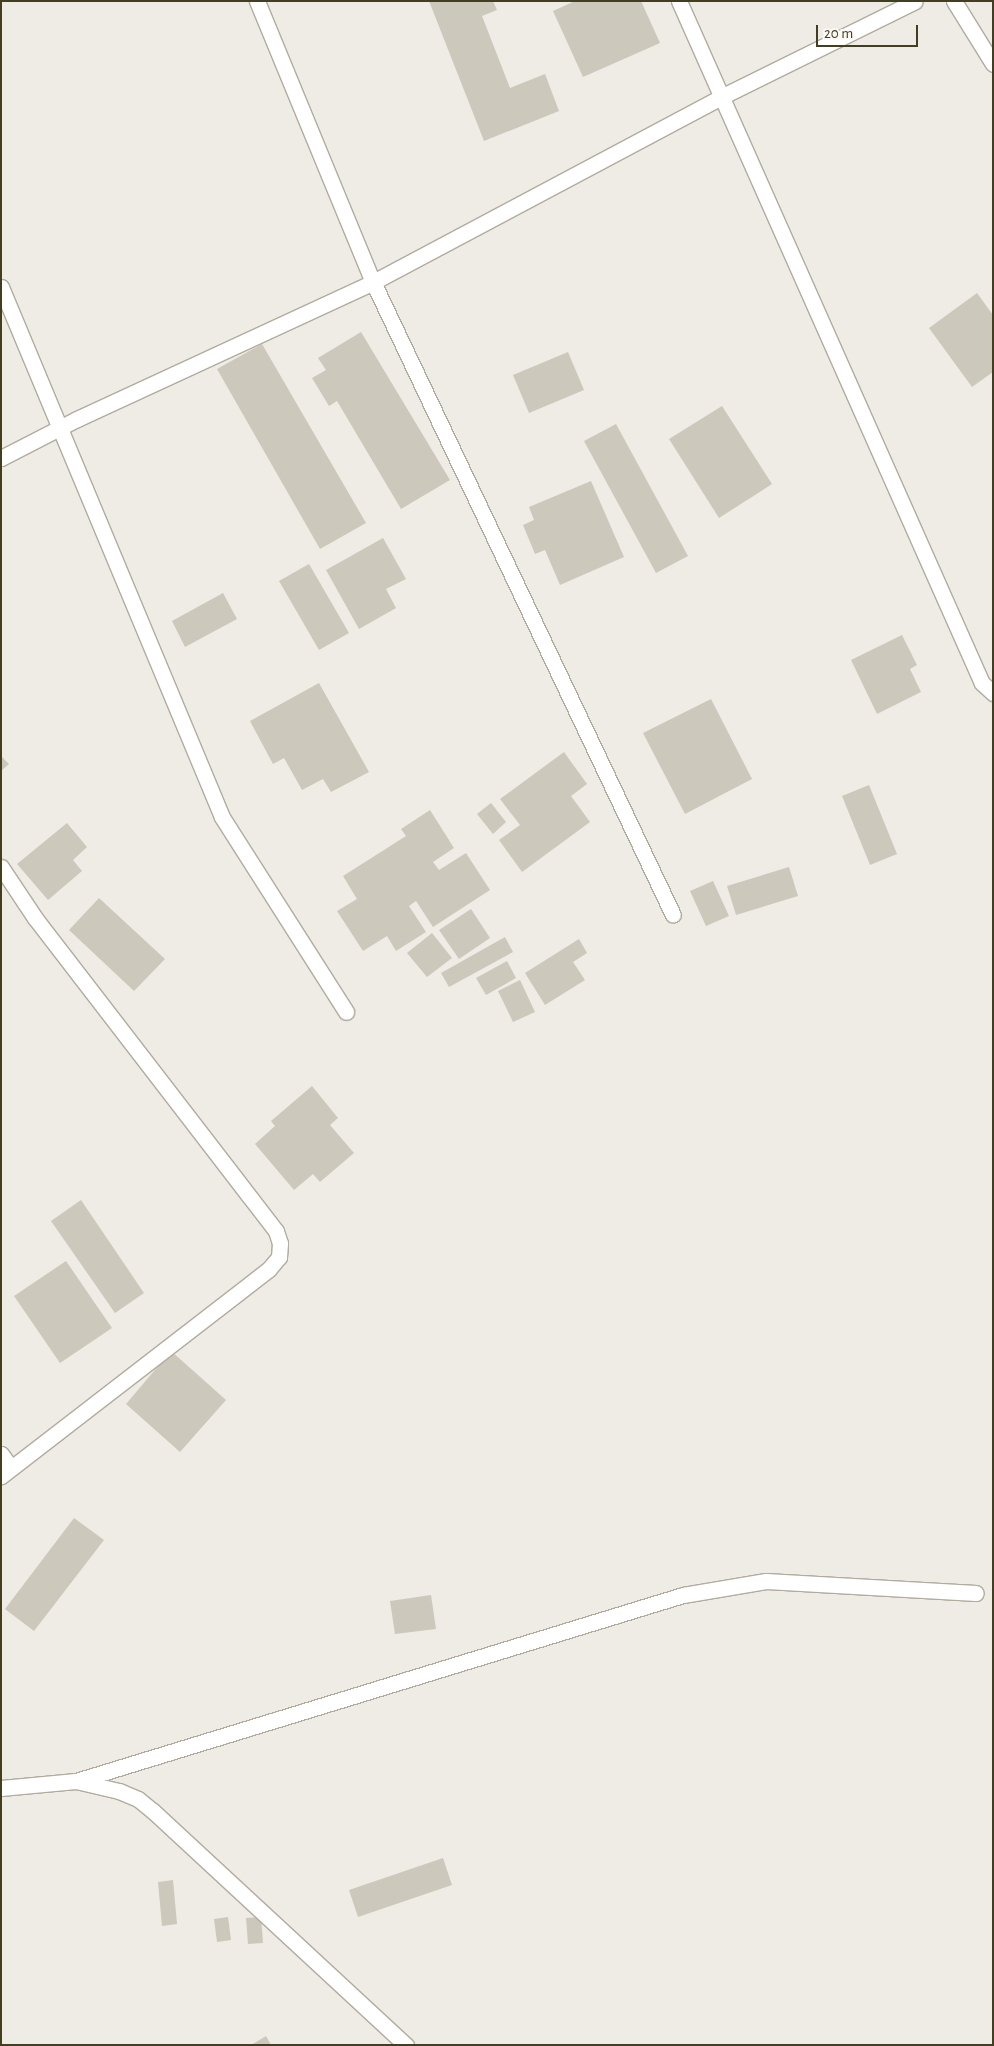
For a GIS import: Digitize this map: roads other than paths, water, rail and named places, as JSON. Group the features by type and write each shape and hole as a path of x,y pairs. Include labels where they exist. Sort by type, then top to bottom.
{"street":[{"path":"257,1 373,282 674,915"},
{"path":"679,1 982,683 993,693"},
{"path":"1,458 58,428 373,282 721,97 915,1"},
{"path":"954,1 993,64"},
{"path":"1,287 58,428 222,816 346,1012"},
{"path":"1,867 35,918 276,1231 280,1243 279,1257 269,1269 6,1472 1,1454"},
{"path":"1,1788 76,1781 682,1595 766,1581 976,1593"},
{"path":"76,1781 120,1791 138,1800 153,1811 406,2045"}]}
